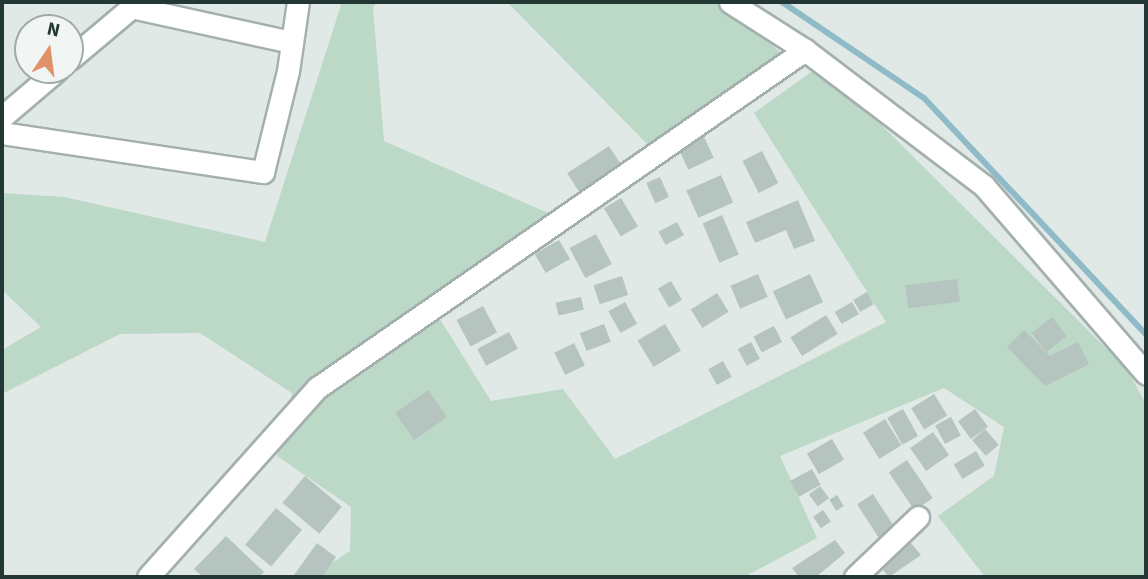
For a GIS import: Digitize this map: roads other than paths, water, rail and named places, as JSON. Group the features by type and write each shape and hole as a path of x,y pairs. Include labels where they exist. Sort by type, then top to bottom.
{"street":[{"path":"2,133 263,172 292,42 298,2"},
{"path":"730,2 805,50 984,186 1146,374"},
{"path":"84,47 134,5 292,42"},
{"path":"148,577 317,388 805,50"},
{"path":"2,117 41,84"},
{"path":"855,577 918,517"}],"waterway":[{"path":"782,2 924,98 1146,334"}]}
